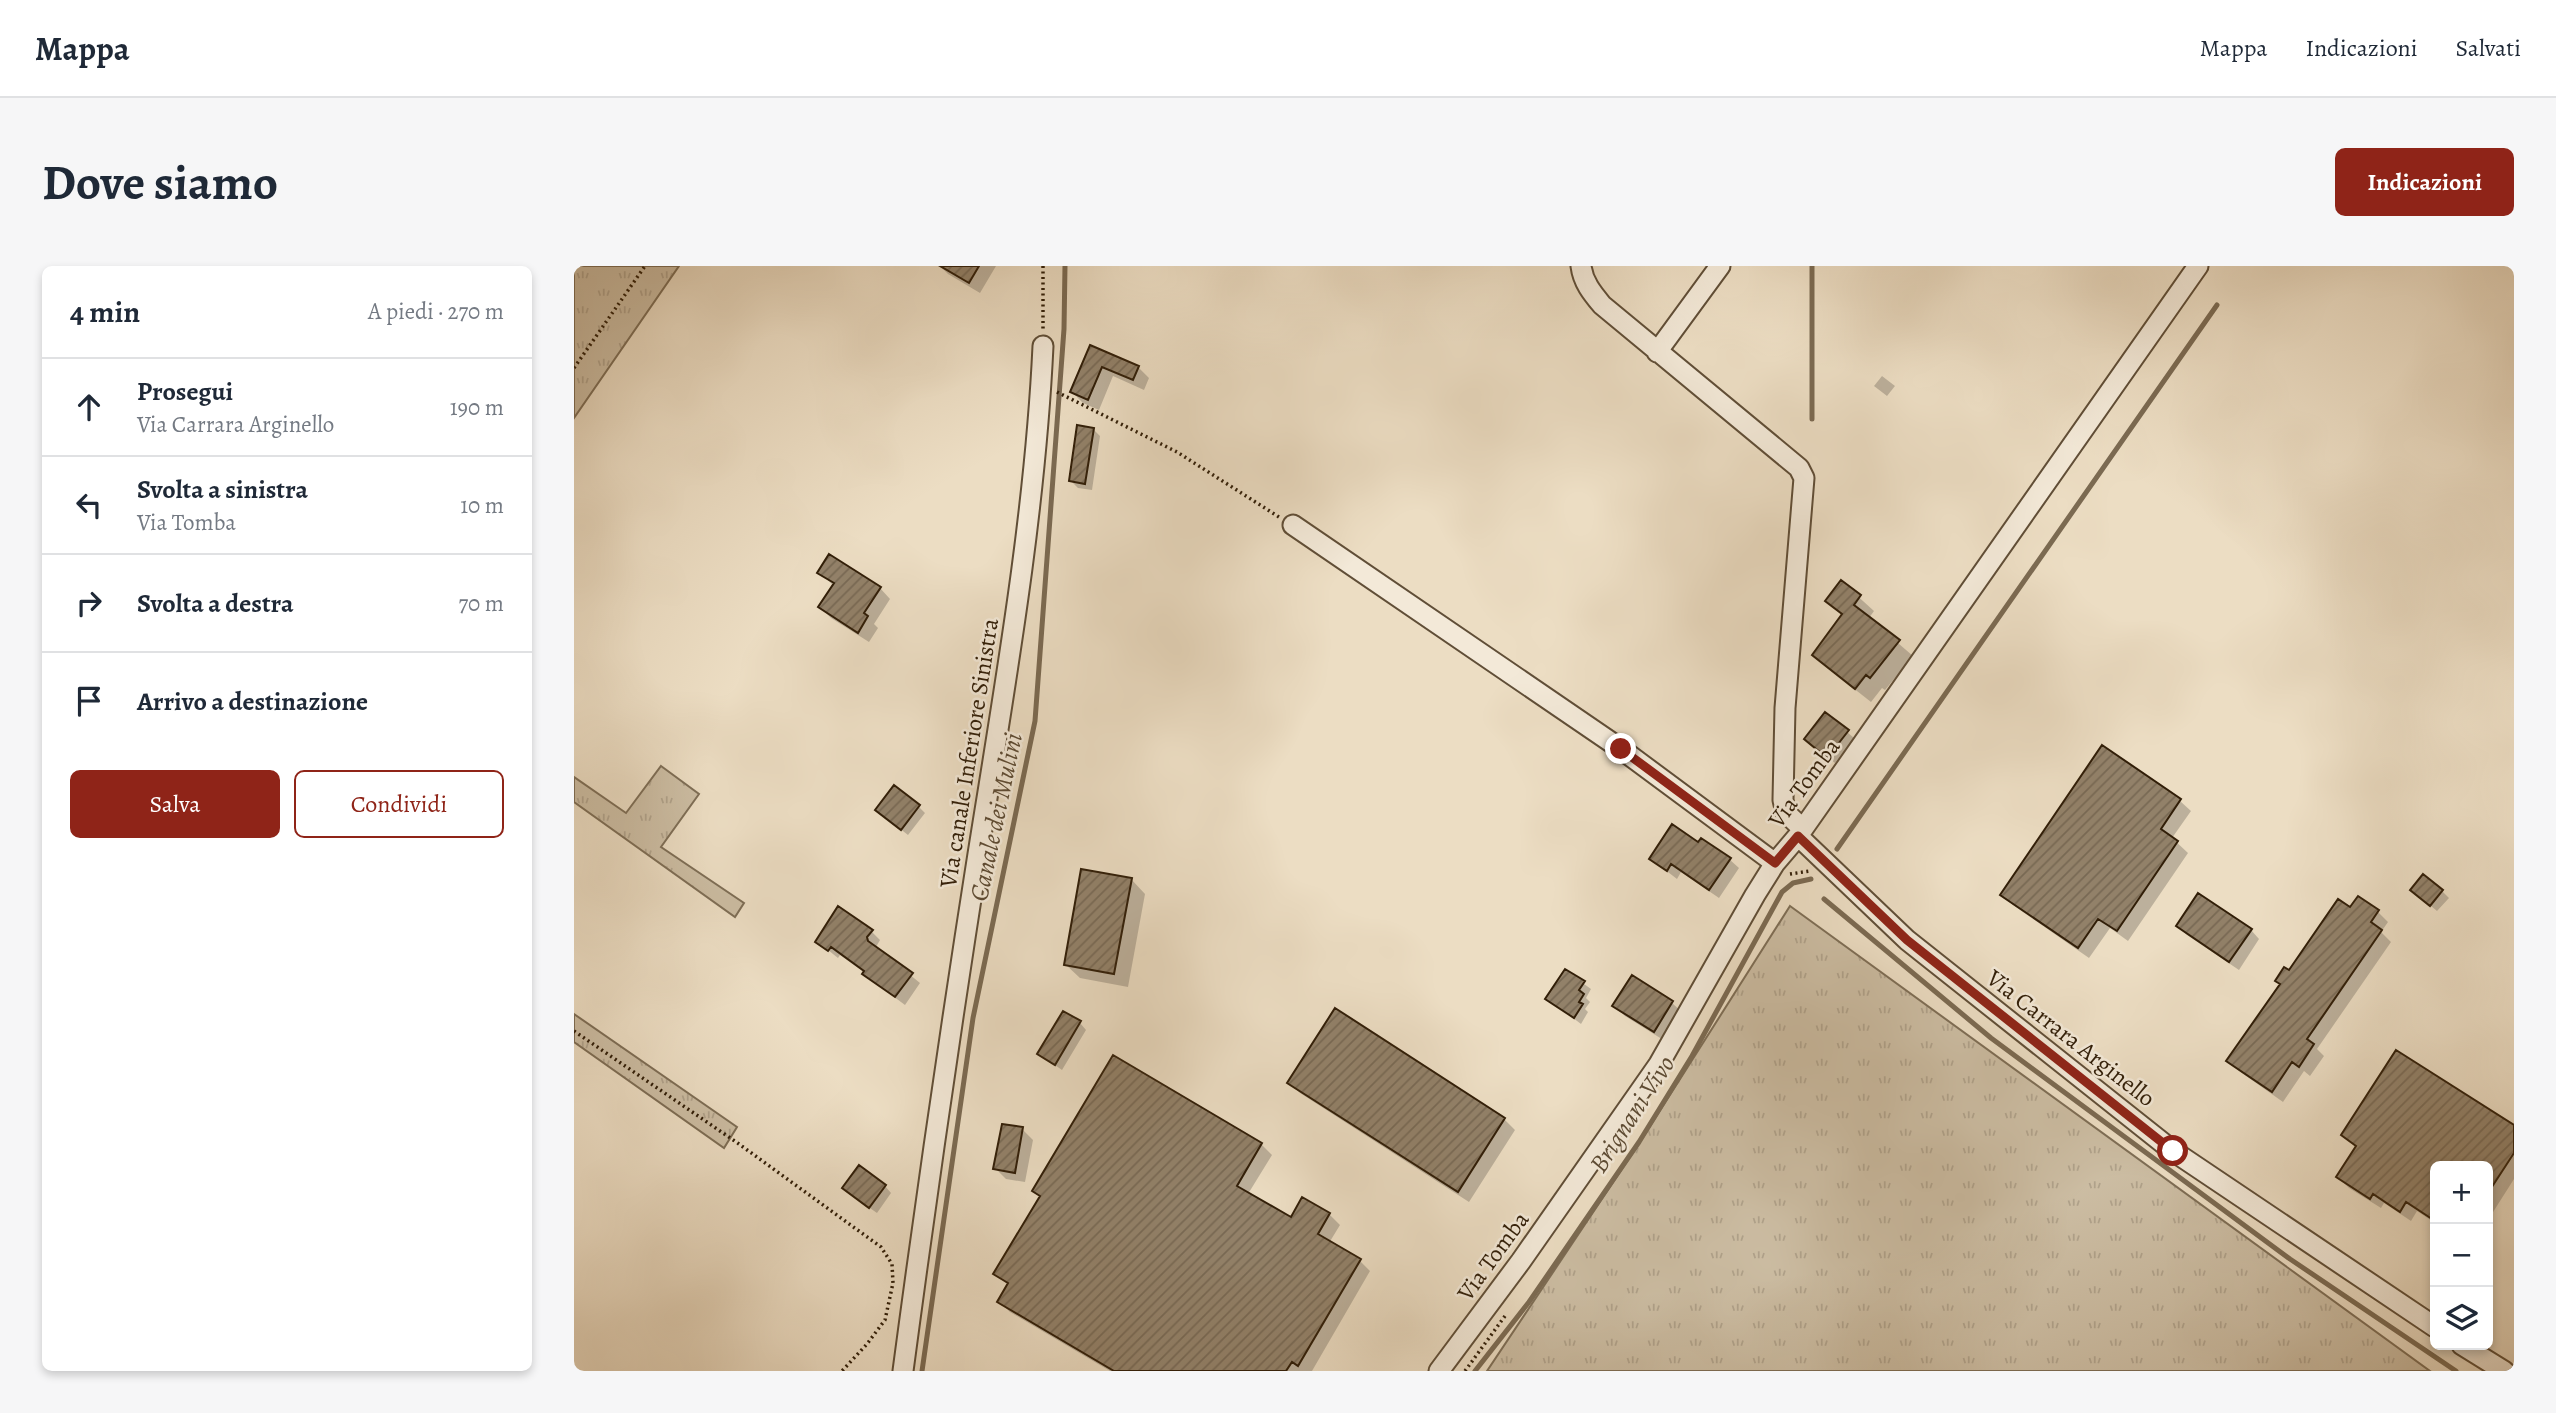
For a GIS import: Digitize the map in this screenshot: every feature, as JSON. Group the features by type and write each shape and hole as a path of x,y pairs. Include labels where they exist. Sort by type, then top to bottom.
{"street":[{"path":"1581,266 1590,291 1602,305 1657,352 1720,266"},
{"name":"Via Tomba","path":"1439,1371 1521,1261 1659,1064 1775,863 1800,832 2198,266"},
{"name":"Via canale Inferiore Sinistra","path":"903,1371 957,991 1014,633 1043,346"},
{"name":"Via Carrara Arginello","path":"1657,352 1799,468 1804,478 1785,708 1783,800 1786,813 1800,832 1907,940 2173,1151 2430,1323"},
{"path":"1293,525 1621,749 1775,863"},
{"path":"2470,1350 2504,1371"}],"path":[{"path":"574,368 645,266"},
{"path":"1042,266 1043,346"},
{"path":"1052,390 1177,453 1293,525"},
{"path":"574,1031 739,1144 881,1247 892,1264 893,1283 885,1320 842,1371"}],"green space":[{"path":"574,266 679,266 574,418"},
{"path":"661,766 699,794 661,847 744,903 735,917 574,802 574,777 626,813"},
{"path":"1790,906 2430,1371 1487,1371 1640,1142"},
{"path":"574,1014 737,1127 724,1148 574,1042"}],"building":[{"path":"940,266 979,266 969,283"},
{"path":"1090,345 1139,366 1133,380 1102,367 1088,400 1070,392"},
{"path":"1077,425 1094,428 1085,484 1069,481"},
{"path":"829,554 881,587 864,613 868,616 858,633 818,607 834,583 817,573"},
{"path":"1841,580 1861,595 1854,605 1900,640 1870,678 1866,675 1855,689 1812,655 1842,614 1825,601"},
{"path":"1825,712 1849,730 1827,758 1804,739"},
{"path":"2102,745 2181,799 2161,829 2178,841 2117,931 2098,919 2078,948 2000,895"},
{"path":"894,785 920,805 901,830 875,810"},
{"path":"1672,824 1698,842 1701,838 1731,858 1709,890 1671,864 1667,871 1649,859"},
{"path":"1081,869 1132,878 1114,974 1064,965"},
{"path":"2423,874 2443,890 2430,906 2410,890"},
{"path":"2198,893 2252,929 2229,962 2176,926"},
{"path":"2358,896 2379,910 2371,922 2382,930 2307,1039 2314,1044 2299,1067 2292,1062 2272,1092 2226,1061 2280,984 2275,981 2284,967 2289,970 2338,899 2350,907"},
{"path":"838,906 873,930 867,937 868,941 913,973 895,997 862,974 864,971 831,947 828,951 815,942"},
{"path":"1565,969 1585,981 1579,990 1584,994 1579,1002 1583,1004 1574,1018 1545,999"},
{"path":"1632,975 1673,1001 1654,1032 1612,1006"},
{"path":"1335,1008 1505,1118 1458,1192 1287,1083"},
{"path":"1063,1011 1081,1021 1055,1065 1037,1054"},
{"path":"2396,1050 2514,1125 2514,1153 2493,1185 2493,1161 2430,1161 2430,1218 2406,1202 2400,1212 2373,1194 2370,1199 2336,1177 2356,1146 2341,1135"},
{"path":"1113,1055 1262,1143 1237,1186 1291,1217 1302,1197 1330,1213 1318,1234 1361,1259 1298,1366 1292,1362 1286,1371 1114,1371 997,1302 1008,1283 993,1274 1040,1196 1032,1191"},
{"path":"1002,1124 1023,1127 1015,1173 993,1169"},
{"path":"859,1165 886,1185 869,1208 842,1188"}],"waterway":[{"name":"Canale dei Mulini","path":"922,1371 973,1018 1035,721 1064,329 1065,266"},
{"path":"1812,266 1812,419"},
{"path":"1837,849 2217,305"},
{"name":"Brignani Vivo","path":"1475,1371 1529,1302 1639,1142 1692,1056 1782,892 1793,883 1811,879"},
{"path":"1824,899 1991,1038 2290,1259 2456,1371"}],"route":[{"path":"1621,749 1775,863 1798,836 1907,940 2173,1151"}]}
